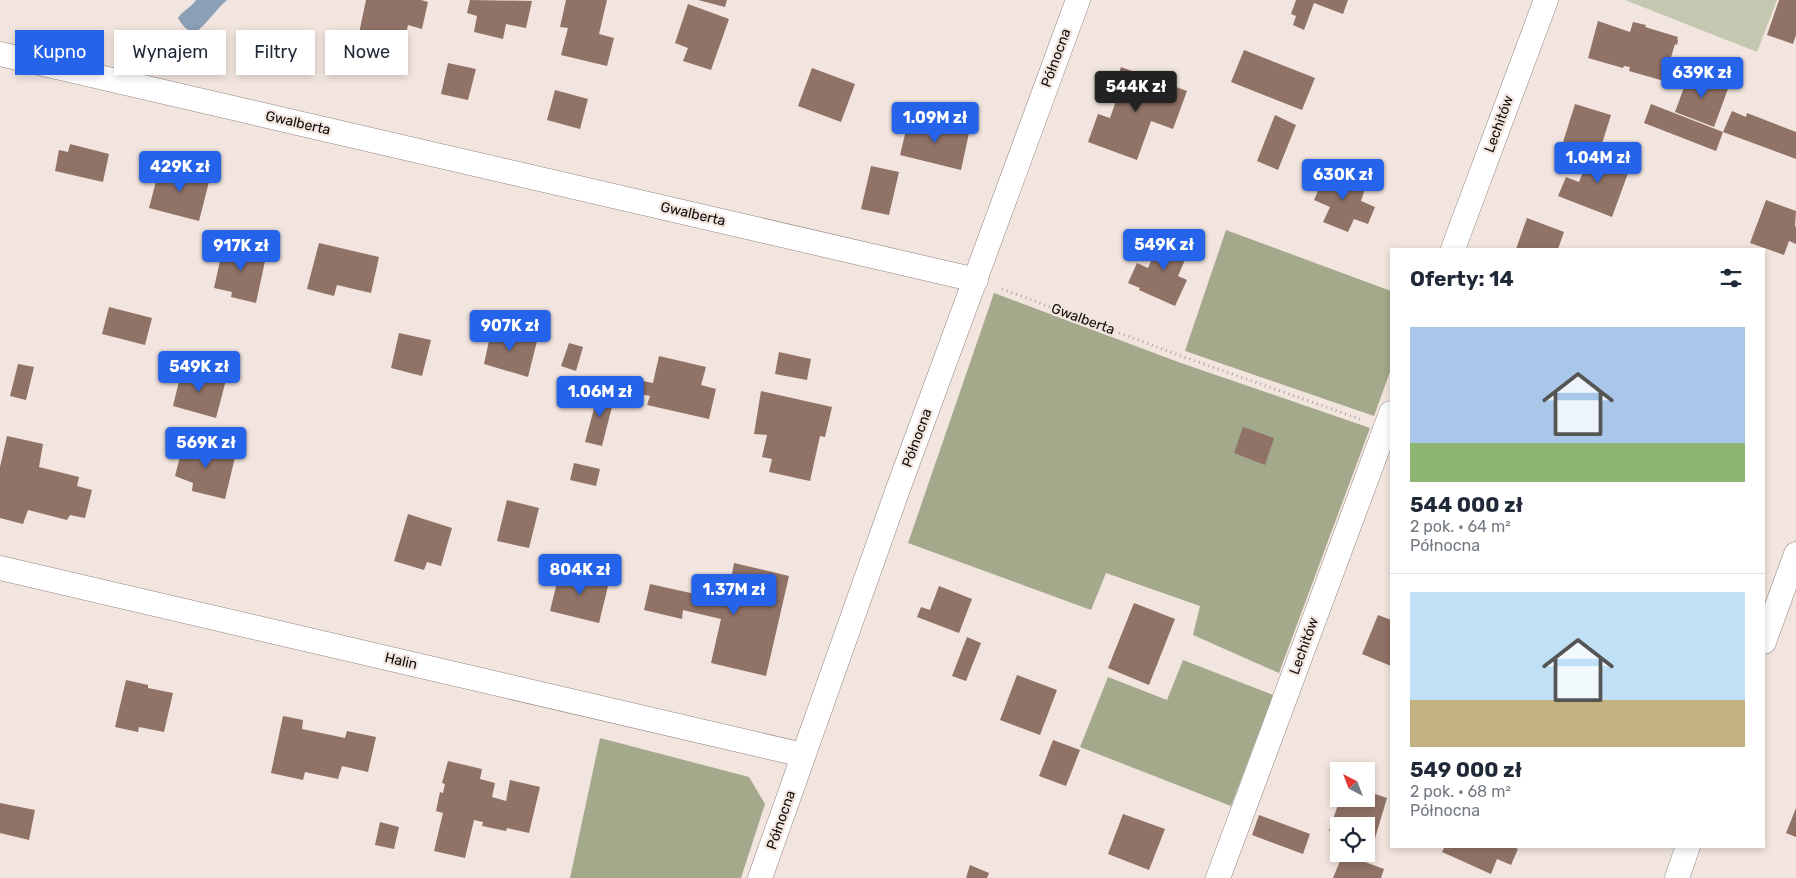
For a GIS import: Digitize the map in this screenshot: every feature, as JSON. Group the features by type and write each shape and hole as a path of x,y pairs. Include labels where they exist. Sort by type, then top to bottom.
{"street":[{"name":"Północna","path":"760,878 898,489 1078,0"},
{"name":"Lechitów","path":"1453,248 1546,0"},
{"name":"Gwalberta","path":"0,54 976,280"},
{"name":"Lechitów","path":"1218,878 1390,416"},
{"path":"1765,639 1796,554"},
{"name":"Halin","path":"0,568 803,755"},
{"path":"1677,878 1687,848"}],"path":[{"name":"Gwalberta","path":"976,280 1181,356 1362,420"}],"green space":[{"path":"1625,0 1777,0 1757,52"},
{"path":"1226,230 1390,291 1390,372 1374,416 1185,351"},
{"path":"994,293 1181,363 1370,428 1279,673 1193,635 1200,606 1106,573 1091,610 908,543"},
{"path":"1183,660 1273,695 1231,806 1080,747 1108,677 1167,700"},
{"path":"600,738 749,777 765,804 741,878 570,878"}],"water":[{"path":"196,0 227,0 198,30 188,30 178,18"}],"building":[{"path":"366,0 421,0 428,2 422,29 408,25 407,30 360,30"},
{"path":"470,0 532,1 526,28 506,24 503,39 474,32 477,16 467,13"},
{"path":"566,0 607,0 599,34 614,38 607,66 561,55 568,28 560,27"},
{"path":"698,0 727,0 725,7"},
{"path":"1296,0 1348,0 1343,14 1314,3 1304,30 1293,25 1296,16 1291,14"},
{"path":"1779,0 1796,0 1796,35 1793,44 1767,35"},
{"path":"688,4 729,19 711,70 683,61 688,48 675,43"},
{"path":"1598,21 1630,32 1633,22 1678,37 1664,81 1629,71 1630,67 1624,66 1623,68 1588,58"},
{"path":"1244,50 1315,78 1302,110 1231,82"},
{"path":"448,63 476,69 468,100 441,94"},
{"path":"1121,67 1187,91 1173,129 1151,121 1137,160 1088,142 1098,114 1110,118 1117,98 1111,96"},
{"path":"812,68 855,84 841,122 798,106"},
{"path":"1690,71 1729,86 1714,127 1675,112"},
{"path":"555,90 588,99 580,129 547,120"},
{"path":"1575,104 1611,115 1599,153 1563,142"},
{"path":"1651,104 1723,132 1716,151 1644,123"},
{"path":"1732,111 1746,117 1747,113 1796,132 1796,159 1723,132"},
{"path":"1275,115 1296,125 1278,170 1257,161"},
{"path":"909,118 969,133 961,170 900,155"},
{"path":"70,144 109,154 103,182 55,171 59,150 68,152"},
{"path":"1591,151 1631,165 1612,217 1558,196 1566,177 1579,182"},
{"path":"160,166 210,178 199,221 149,208"},
{"path":"871,166 899,172 889,215 861,209"},
{"path":"1327,170 1366,186 1361,201 1375,207 1368,224 1354,219 1348,232 1323,222 1330,207 1314,200"},
{"path":"1766,200 1796,211 1796,244 1789,241 1784,255 1750,243"},
{"path":"1527,218 1564,232 1558,248 1516,248"},
{"path":"1164,232 1192,244 1178,276 1187,280 1175,306 1128,283 1137,263 1148,268"},
{"path":"224,243 267,252 256,303 231,297 232,292 214,288"},
{"path":"319,243 379,257 371,293 337,285 334,296 307,289"},
{"path":"109,307 152,318 145,345 102,334"},
{"path":"492,327 537,341 528,377 484,364"},
{"path":"399,333 431,340 422,376 391,368"},
{"path":"569,343 583,347 576,371 561,366"},
{"path":"779,352 811,359 807,380 775,374"},
{"path":"659,356 706,367 701,385 716,389 709,419 647,405 650,396 640,394 643,381 653,383"},
{"path":"18,364 34,367 26,400 10,396"},
{"path":"182,369 226,380 216,418 173,406"},
{"path":"599,390 615,395 602,446 585,442"},
{"path":"761,391 832,407 825,437 820,436 810,481 769,472 772,459 762,457 767,435 754,434"},
{"path":"1243,427 1274,438 1265,465 1234,453"},
{"path":"7,436 43,444 39,467 79,477 77,486 92,490 85,518 70,515 67,520 28,510 23,524 0,518 0,467"},
{"path":"184,441 236,453 225,499 192,491 193,483 175,476"},
{"path":"574,463 600,469 596,486 570,480"},
{"path":"507,500 539,508 529,548 497,541"},
{"path":"408,514 452,528 441,566 427,562 424,570 394,561"},
{"path":"734,563 789,576 766,676 711,663 721,619 683,610 682,619 644,610 650,584 727,601"},
{"path":"560,570 609,582 599,623 550,611"},
{"path":"939,586 972,599 959,633 917,617 921,607 930,610"},
{"path":"1134,603 1175,619 1149,685 1108,668"},
{"path":"1378,615 1390,620 1390,666 1362,654"},
{"path":"967,637 981,643 966,681 952,676"},
{"path":"1017,675 1057,690 1040,735 1000,720"},
{"path":"126,680 148,685 148,688 173,693 164,732 139,727 138,732 115,727"},
{"path":"283,716 303,720 302,729 345,738 347,731 376,737 368,772 342,766 338,779 305,772 303,780 271,773"},
{"path":"1053,740 1080,750 1066,786 1039,776"},
{"path":"448,761 482,769 480,779 495,783 492,797 506,801 510,780 540,787 529,833 507,828 506,831 482,826 483,822 474,820 465,858 434,851 443,813 436,811 440,792 443,793 445,784 442,783"},
{"path":"1375,794 1387,798 1375,838 1375,817 1334,817 1337,808 1375,808"},
{"path":"0,803 35,810 29,840 0,833"},
{"path":"1796,808 1796,837 1786,833"},
{"path":"1123,814 1165,829 1149,870 1108,854"},
{"path":"1259,815 1310,834 1303,854 1252,835"},
{"path":"380,822 399,827 394,849 375,845"},
{"path":"1444,848 1518,849 1511,865 1497,859 1491,874 1442,852"},
{"path":"1340,862 1365,862 1384,869 1381,878 1333,878"},
{"path":"970,865 989,873 987,878 966,878"}]}
